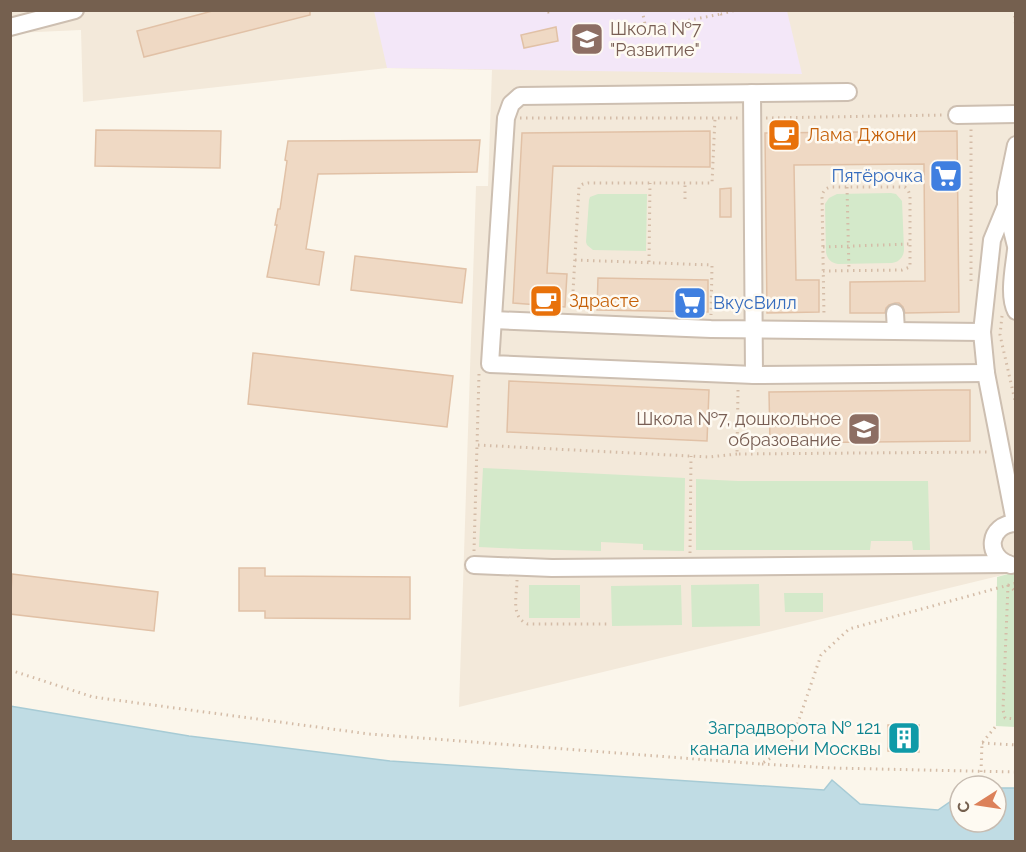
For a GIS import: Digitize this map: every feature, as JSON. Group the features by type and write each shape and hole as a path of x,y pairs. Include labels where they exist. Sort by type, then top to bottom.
{"street":[{"path":"10,27 32,16 75,10"},
{"path":"848,92 520,96 511,104 506,118 490,364 746,375 986,373"},
{"path":"746,375 753,330 752,93"},
{"path":"964,115 1016,114"},
{"path":"1009,312 1013,308 1016,248 1006,206 1006,193 1016,145"},
{"path":"1006,206 992,240 982,332 986,373 1015,523 1002,526 997,531 993,544 997,557 1012,565"},
{"path":"895,313 896,331"},
{"path":"493,320 711,329 982,332"},
{"path":"474,565 552,568 1012,565"}],"path":[{"path":"542,10 548,12 556,10"},
{"path":"642,10 645,24 649,28 736,10"},
{"path":"716,10 721,14"},
{"path":"1014,10 1016,29"},
{"path":"506,118 964,115 971,283"},
{"path":"571,323 579,187 588,183 712,183 715,118"},
{"path":"649,262 650,183"},
{"path":"684,199 685,183"},
{"path":"823,271 906,269 909,267 908,190 905,187 831,187 823,191 822,195 823,247 823,271 824,331"},
{"path":"847,187 849,271"},
{"path":"823,247 910,244"},
{"path":"574,260 712,265 711,329"},
{"path":"1009,312 1000,335 1016,405"},
{"path":"474,565 479,372 490,364"},
{"path":"737,454 746,375"},
{"path":"477,445 709,457 737,454 1000,452"},
{"path":"690,567 691,456"},
{"path":"517,566 516,612 522,622 528,624 607,624"},
{"path":"761,764 790,746 821,655 849,628 1016,583"},
{"path":"1008,585 1016,592"},
{"path":"1008,585 1003,710 1005,718 1016,719"},
{"path":"10,670 93,697 369,734 761,764 831,768 1016,772"},
{"path":"981,772 982,743 996,726"},
{"path":"982,743 1016,745"}],"shaded area":[{"path":"11,11 1014,11 1016,46 1015,572 459,707 476,186 488,186 492,70 387,68 83,102 81,30 15,33"},
{"name":"Школа №7 \"Развитие\"","path":"374,11 787,11 802,74 387,68"}],"green space":[{"path":"598,194 647,194 646,251 593,250 587,245 589,200 590,197"},
{"path":"837,194 896,194 902,201 904,249 901,259 892,263 833,263 827,257 826,252 825,204 829,198"},
{"path":"483,468 685,478 684,551 643,550 643,544 601,542 601,551 479,547"},
{"path":"696,479 928,481 930,550 913,550 912,541 871,541 870,550 696,550"},
{"path":"1015,572 1015,727 996,726 997,577"},
{"path":"759,584 760,626 692,627 691,585"},
{"path":"529,585 580,585 580,618 529,618"},
{"path":"681,585 682,625 612,626 611,586"},
{"path":"784,593 823,593 823,612 785,612"}],"water":[{"path":"10,706 189,736 390,761 824,790 832,780 860,804 938,810 948,803 948,834 1008,834 1008,788 1015,788 1015,841 11,841"}],"building":[{"path":"216,10 310,10 310,15 144,57 137,31"},
{"path":"556,27 558,41 524,48 521,35"},
{"path":"96,130 221,131 220,168 95,166"},
{"path":"710,131 710,167 553,166 547,273 567,274 565,307 513,303 522,133"},
{"path":"957,131 959,312 905,313 899,303 895,303 886,308 885,313 850,313 850,282 925,281 924,164 794,165 796,280 819,280 819,312 767,313 765,133"},
{"path":"480,140 477,172 318,174 306,249 324,252 319,285 267,277 278,209 280,209 288,141"},
{"path":"731,188 731,217 720,217 720,189"},
{"path":"355,256 466,269 462,303 351,290"},
{"path":"598,278 708,280 708,312 597,310"},
{"path":"253,353 453,376 447,427 248,404"},
{"path":"509,381 709,390 707,441 507,432"},
{"path":"970,390 970,441 770,443 769,392"},
{"path":"239,568 265,568 265,576 410,577 410,619 265,618 265,611 239,611"},
{"path":"12,574 158,592 154,631 10,614"},
{"name":"Заградворота № 121 канала имени Москвы","path":"888,725 919,725 919,752 888,751"}],"place":[{"name":"Школа №7 \"Развитие\"","path":"587,39"},
{"name":"Лама Джони","path":"784,135"},
{"name":"Пятёрочка","path":"946,176"},
{"name":"Здрасте","path":"546,301"},
{"name":"ВкусВилл","path":"690,303"},
{"name":"Школа №7, дошкольное образование","path":"864,429"},
{"name":"Заградворота № 121 канала имени Москвы","path":"904,738"}]}
